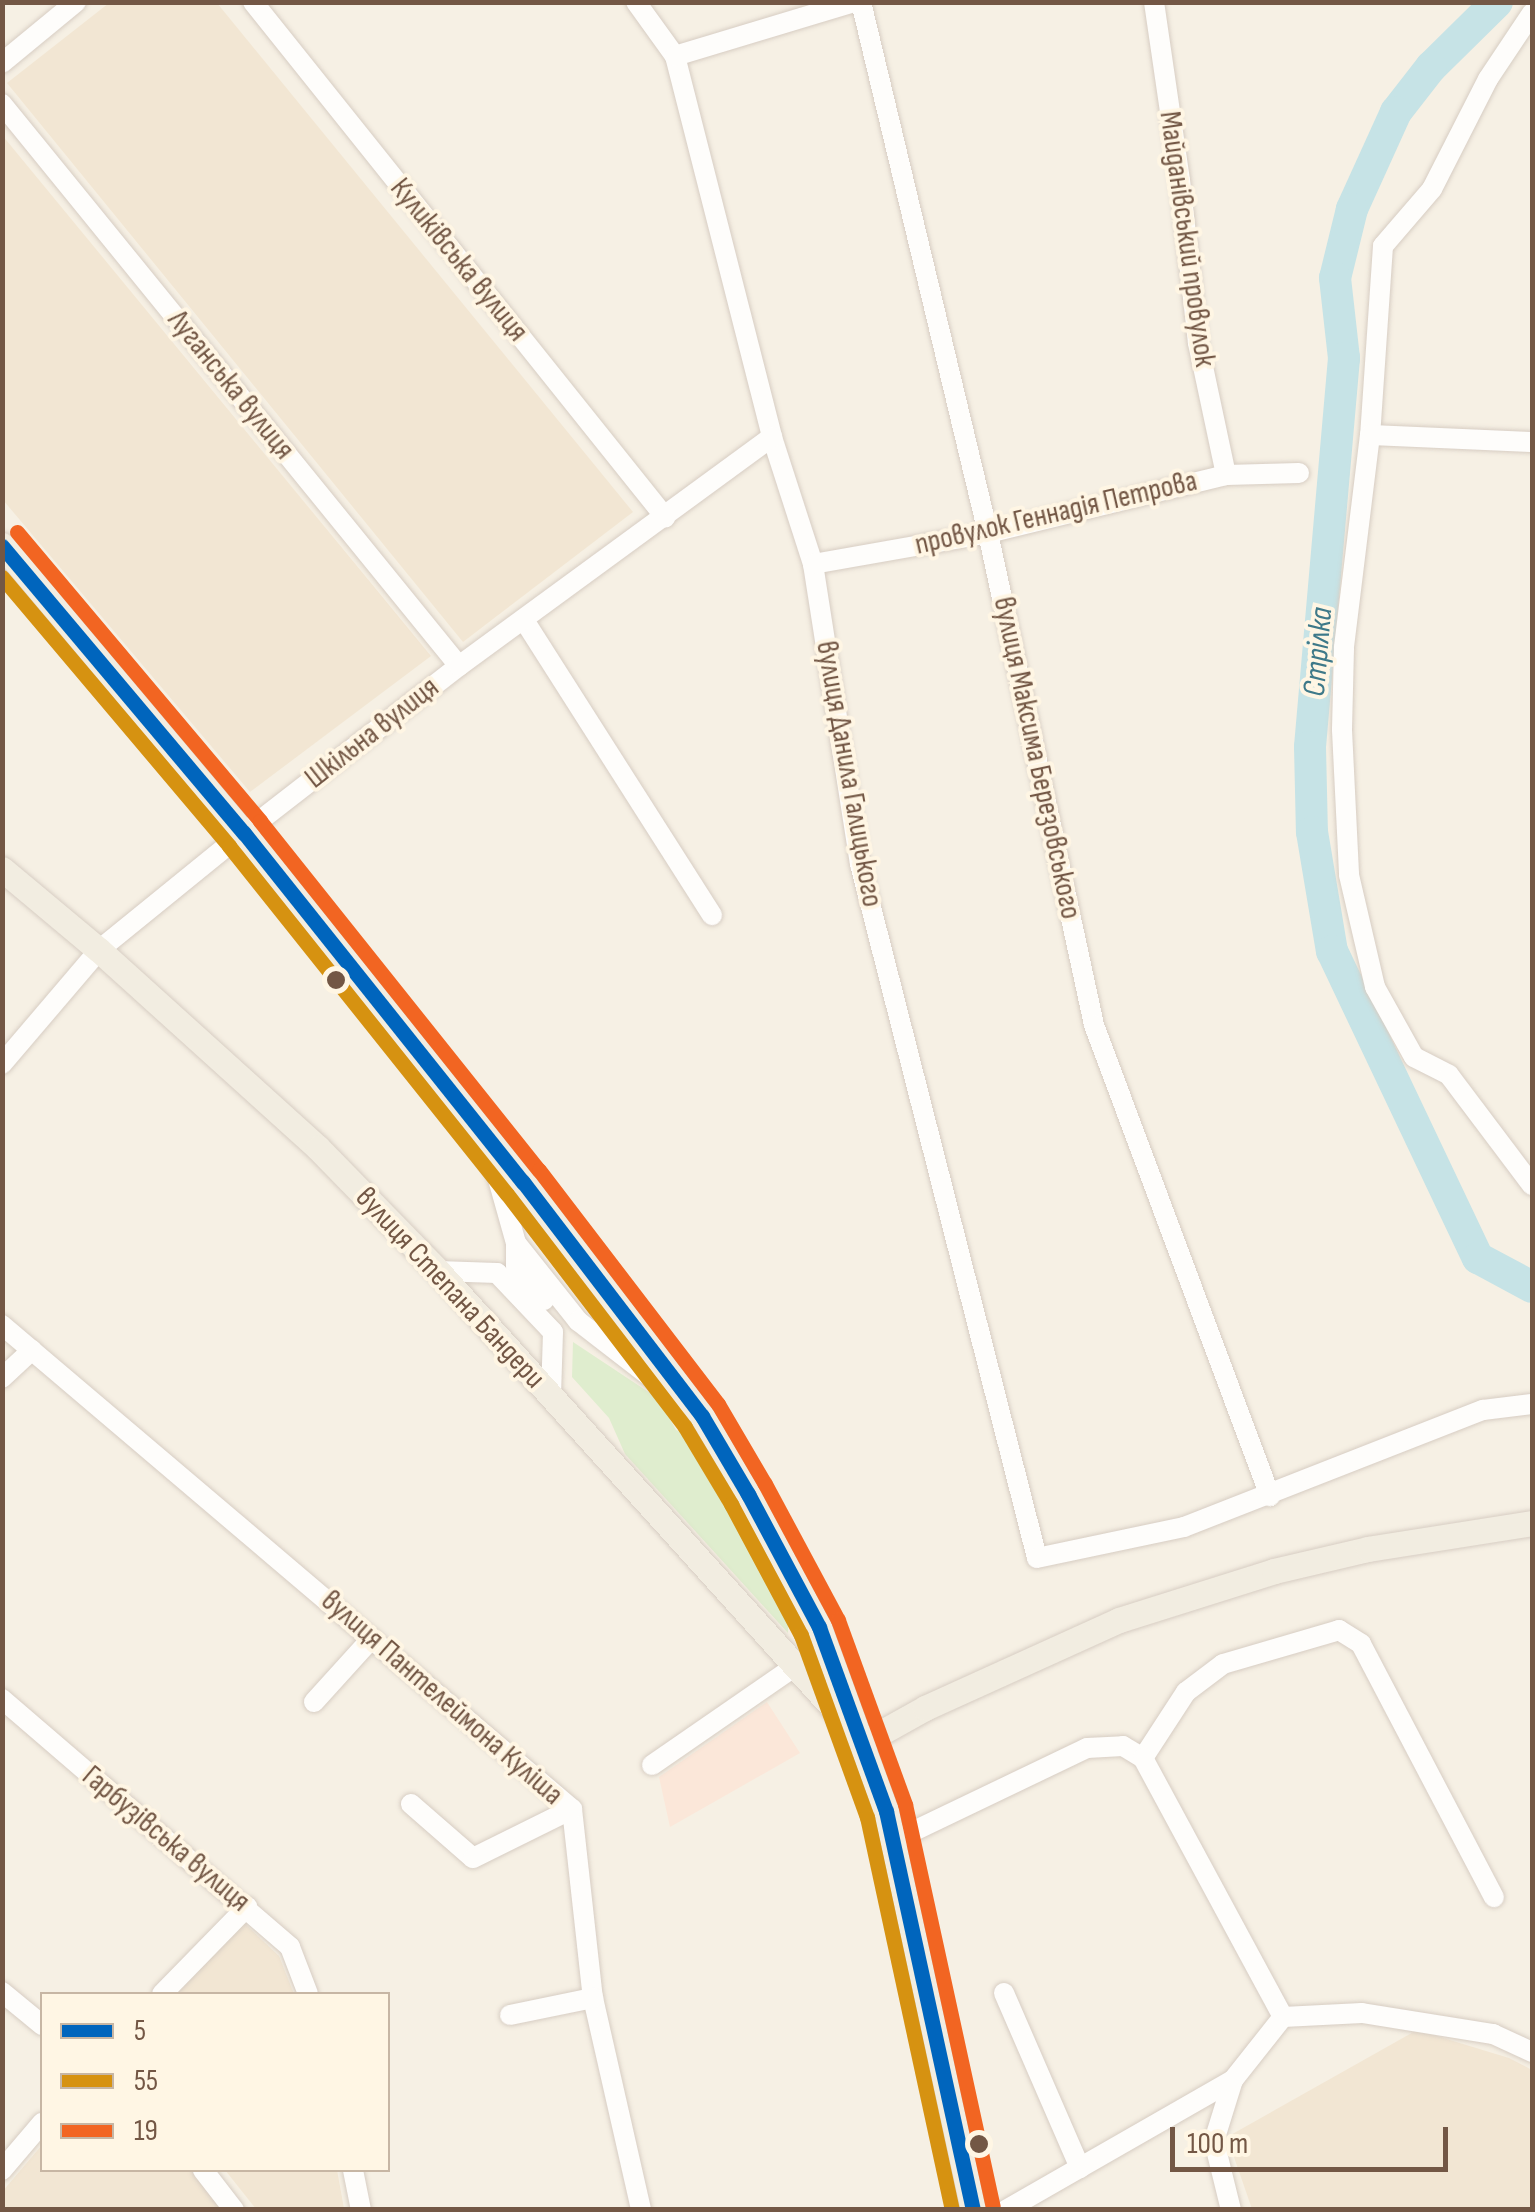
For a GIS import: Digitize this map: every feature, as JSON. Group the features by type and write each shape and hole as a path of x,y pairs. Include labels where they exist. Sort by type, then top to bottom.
{"main road":[{"path":"2,544 244,833 702,1416 789,1566 864,1742 893,1841 973,2210"},
{"name":"вулиця Степана Бандери","path":"2,869 100,950 318,1148 438,1271 864,1742"},
{"path":"864,1742 925,1708 1119,1620 1274,1571 1368,1550 1532,1523"},
{"path":"786,1659 800,1658 813,1650 818,1627"}],"street":[{"path":"2,63 76,2"},
{"name":"Куликівська вулиця","path":"253,2 665,517"},
{"name":"вулиця Данила Галицького","path":"636,2 675,56 772,437 813,564 860,864 1037,1558 1184,1527 1270,1496"},
{"path":"675,56 794,10 858,2"},
{"name":"вулиця Максима Березовського","path":"858,2 988,532 1094,1025 1270,1496"},
{"name":"Майданівський провулок","path":"1154,2 1180,180 1198,343 1226,475"},
{"path":"1532,13 1488,79 1432,189 1383,246 1370,435 1344,648 1342,730 1349,875 1376,988 1414,1057 1449,1075 1532,1185"},
{"name":"Луганська вулиця","path":"2,104 458,666"},
{"path":"1370,435 1532,442"},
{"name":"Шкільна вулиця","path":"2,1064 100,950 458,666 772,437"},
{"name":"провулок Геннадія Петрова","path":"813,564 988,532 1226,475 1299,472"},
{"path":"524,620 712,915"},
{"path":"486,1137 516,1243 578,1321 702,1416"},
{"path":"438,1271 497,1273 554,1332 551,1396"},
{"name":"вулиця Пантелеймона Куліша","path":"2,1325 572,1809 593,1998 641,2210"},
{"path":"2,1378 32,1350"},
{"path":"1270,1496 1483,1410 1532,1404"},
{"path":"1143,1758 1186,1692 1223,1664 1339,1630 1361,1644 1494,1897"},
{"path":"314,1702 372,1638"},
{"path":"652,1765 786,1659"},
{"name":"Гарбузівська вулиця","path":"2,1699 290,1948 307,1992"},
{"path":"893,1841 1087,1748 1123,1746 1143,1758 1283,2017"},
{"path":"411,1804 473,1858 572,1809"},
{"path":"164,1992 247,1907"},
{"path":"2,1992 40,2024"},
{"path":"1004,1993 1080,2168"},
{"path":"510,2015 593,1998"},
{"path":"1231,2210 1214,2141 1233,2080 1283,2017 1362,2013 1493,2034 1532,2052"},
{"path":"1006,2210 1233,2080"},
{"path":"2,2170 40,2125"},
{"path":"206,2172 234,2210"},
{"path":"353,2172 361,2210"}],"shaded area":[{"path":"109,3 217,3 633,512 463,642 7,83"},
{"path":"2,135 431,656 250,792 3,500"},
{"path":"767,1702 800,1753 670,1827 659,1777"},
{"path":"244,1923 279,1956 293,1992 179,1992"},
{"path":"1417,2030 1509,2058 1532,2070 1532,2209 1252,2209 1227,2137"},
{"path":"40,2147 40,2172 193,2172 223,2209 3,2209 2,2192"},
{"path":"227,2172 337,2172 344,2209 256,2209"}],"green space":[{"path":"573,1342 659,1399 676,1430 704,1442 788,1608 788,1633 625,1454 609,1418 572,1377"}],"waterway":[{"name":"Стрілка","path":"1497,2 1431,67 1396,112 1352,209 1335,278 1344,358 1310,747 1312,832 1332,951 1478,1258 1532,1287"}],"transit line":[{"name":"19","path":"17,532 260,821 539,1170 718,1404 765,1484 838,1620 905,1804 993,2206"},
{"name":"5","path":"2,546 244,833 523,1182 702,1416 748,1494 819,1627 886,1811 973,2210"},
{"name":"55","path":"2,577 229,846 507,1194 685,1427 731,1504 801,1635 867,1817 952,2210"}]}
